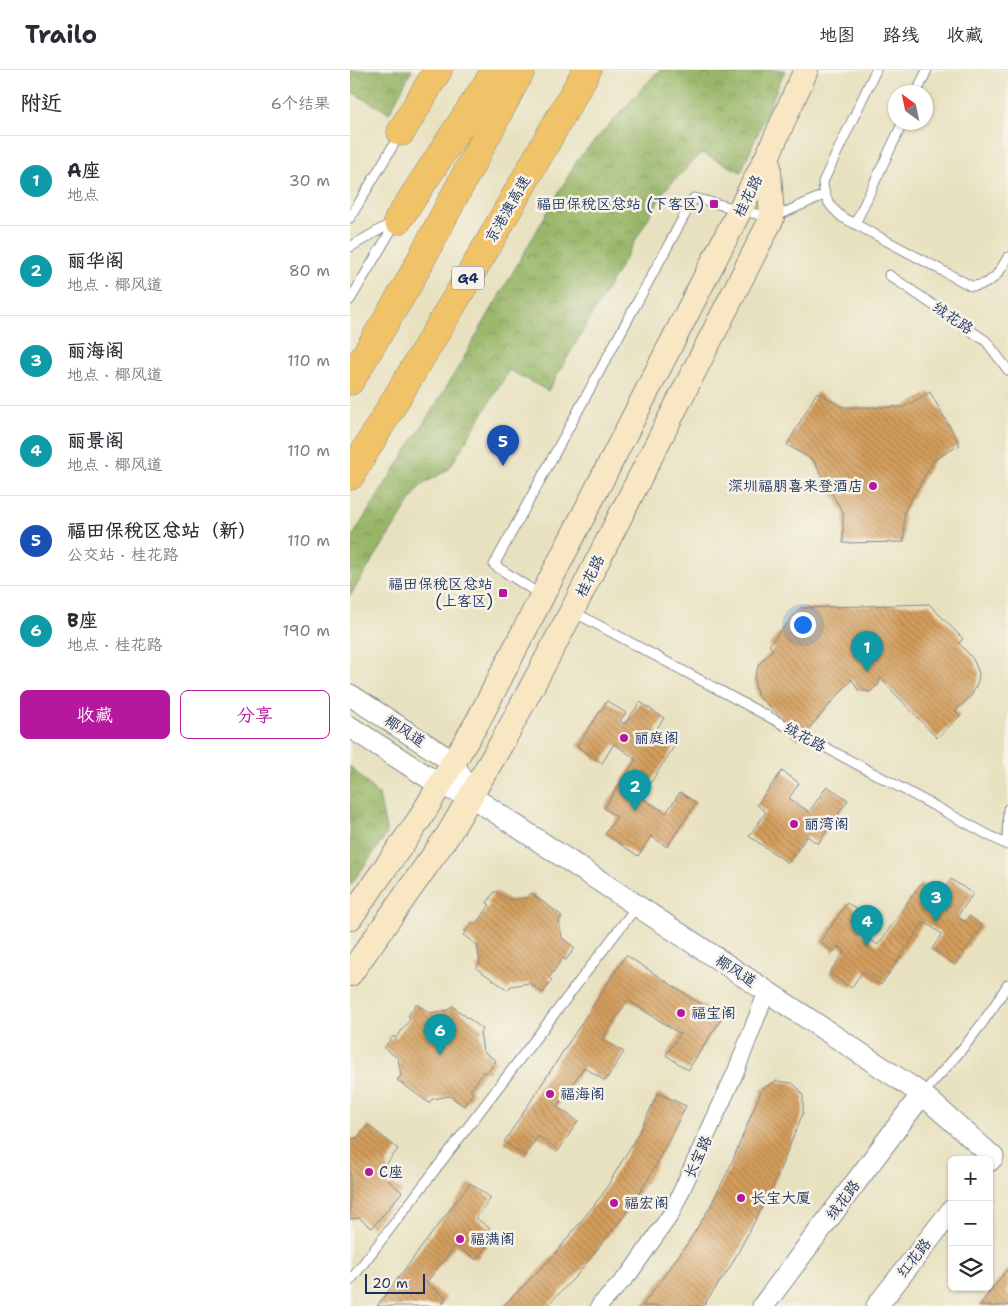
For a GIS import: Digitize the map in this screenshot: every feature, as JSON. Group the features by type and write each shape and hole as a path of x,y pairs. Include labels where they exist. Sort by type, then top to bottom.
{"highway":[{"path":"402,132 438,70"},
{"path":"398,220 496,70"},
{"path":"350,381 408,284 521,70"},
{"name":"京港澳高速","path":"350,476 486,248 587,73"}],"main road":[{"name":"桂花路","path":"350,918 419,820 478,721 741,210 806,70"},
{"name":"桂花路","path":"350,974 448,835 572,612 772,218 768,155"}],"street":[{"name":"椰风道","path":"350,695 453,762 471,796"},
{"name":"椰风道","path":"350,727 440,785 471,796 922,1094 988,1156"},
{"name":"长宝路","path":"599,1306 630,1273 671,1214 736,1071 767,991"},
{"name":"绒花路","path":"763,1306 922,1094"},
{"name":"红花路","path":"877,1306 948,1215"}],"lane":[{"path":"876,70 823,182 824,195 831,208 855,224 971,286 987,284 996,278 1008,257"},
{"path":"920,85 927,70"},
{"path":"855,224 899,130"},
{"path":"350,218 402,132"},
{"path":"542,596 494,565 694,198 772,218 824,195"},
{"path":"350,247 398,220"},
{"path":"350,300 398,220"},
{"name":"绒花路","path":"888,275 986,341 1008,370"},
{"name":"绒花路","path":"572,612 1007,845 1008,809"},
{"path":"350,1281 637,906"},
{"path":"922,1094 961,1053 993,1010 1008,984"}],"green space":[{"path":"350,70 412,70 389,113 350,91"},
{"path":"659,70 785,70 741,172 702,153 664,191 548,391 509,370 449,469 420,486 350,596 350,540 449,383 578,159"},
{"path":"350,766 379,795 387,834 350,886"}],"building":[{"name":"深圳福朋喜来登酒店","path":"817,392 843,407 904,407 930,392 960,445 934,460 904,512 904,542 843,543 843,513 813,460 787,445"},
{"path":"929,604 963,639 959,643 973,659 979,673 972,695 955,711 960,716 937,738 880,678 879,684 870,692 858,690 852,679 798,741 775,721 780,716 757,695 754,679 759,664 773,649 769,645 800,608"},
{"path":"607,701 626,713 620,721 625,724 640,702 664,718 655,731 676,744 641,797 666,813 680,792 696,803 667,847 651,836 638,856 605,834 617,817 604,808 636,759 614,744 602,763 577,746"},
{"name":"丽湾阁","path":"782,771 799,783 789,798 809,812 827,786 848,800 818,844 807,836 788,863 749,836 766,812 757,805"},
{"path":"951,879 973,894 957,917 965,922 969,916 982,926 955,965 932,949 942,934 924,922 881,985 863,971 851,988 829,973 845,951 838,946 834,952 820,942 847,903 871,919 860,933 878,945 921,883 940,896"},
{"path":"495,891 509,900 527,898 531,893 562,916 559,920 562,938 575,948 566,960 563,958 549,978 552,980 543,993 529,983 511,986 508,990 476,968 480,963 477,945 463,935 472,923 475,925 490,905 487,903"},
{"path":"626,955 722,1018 688,1070 666,1055 680,1034 628,1000 602,1039 624,1052 605,1081 584,1067 557,1107 578,1121 559,1150 538,1136 525,1156 504,1142"},
{"path":"416,1004 430,1013 448,1010 452,1006 483,1029 480,1033 483,1051 496,1061 487,1073 484,1071 470,1091 473,1093 464,1106 450,1096 432,1099 429,1103 397,1080 401,1076 398,1058 384,1048 393,1036 396,1038 411,1018 408,1016"},
{"name":"长宝大厦","path":"776,1081 792,1083 799,1089 803,1096 803,1113 772,1189 729,1269 703,1306 642,1306 688,1243 710,1207 729,1169 762,1089"},
{"name":"福宏阁","path":"658,1093 686,1106 649,1178 627,1212 577,1275 547,1306 503,1306 554,1255 602,1195 641,1129"},
{"name":"C座","path":"368,1125 398,1149 387,1163 389,1181 402,1192 372,1228 359,1218 350,1219 350,1139 357,1138"},
{"name":"福满阁","path":"470,1183 491,1198 476,1218 496,1233 476,1260 456,1245 426,1283 446,1298 441,1306 377,1306"},
{"path":"1008,1268 1008,1306 979,1306 990,1291 993,1291 993,1288"}],"place":[{"name":"福田保税区总站 (下客区)","path":"714,204"},
{"name":"福田保税区总站（新）","path":"503,466"},
{"name":"深圳福朋喜来登酒店","path":"873,486"},
{"name":"福田保税区总站 (上客区)","path":"503,593"},
{"name":"A座","path":"867,672"},
{"name":"丽庭阁","path":"624,738"},
{"name":"丽华阁","path":"635,811"},
{"name":"丽湾阁","path":"794,824"},
{"name":"丽海阁","path":"936,922"},
{"name":"丽景阁","path":"867,946"},
{"name":"福宝阁","path":"681,1013"},
{"name":"B座","path":"440,1055"},
{"name":"福海阁","path":"550,1094"},
{"name":"C座","path":"369,1172"},
{"name":"长宝大厦","path":"741,1198"},
{"name":"福宏阁","path":"614,1203"},
{"name":"福满阁","path":"460,1239"}]}
